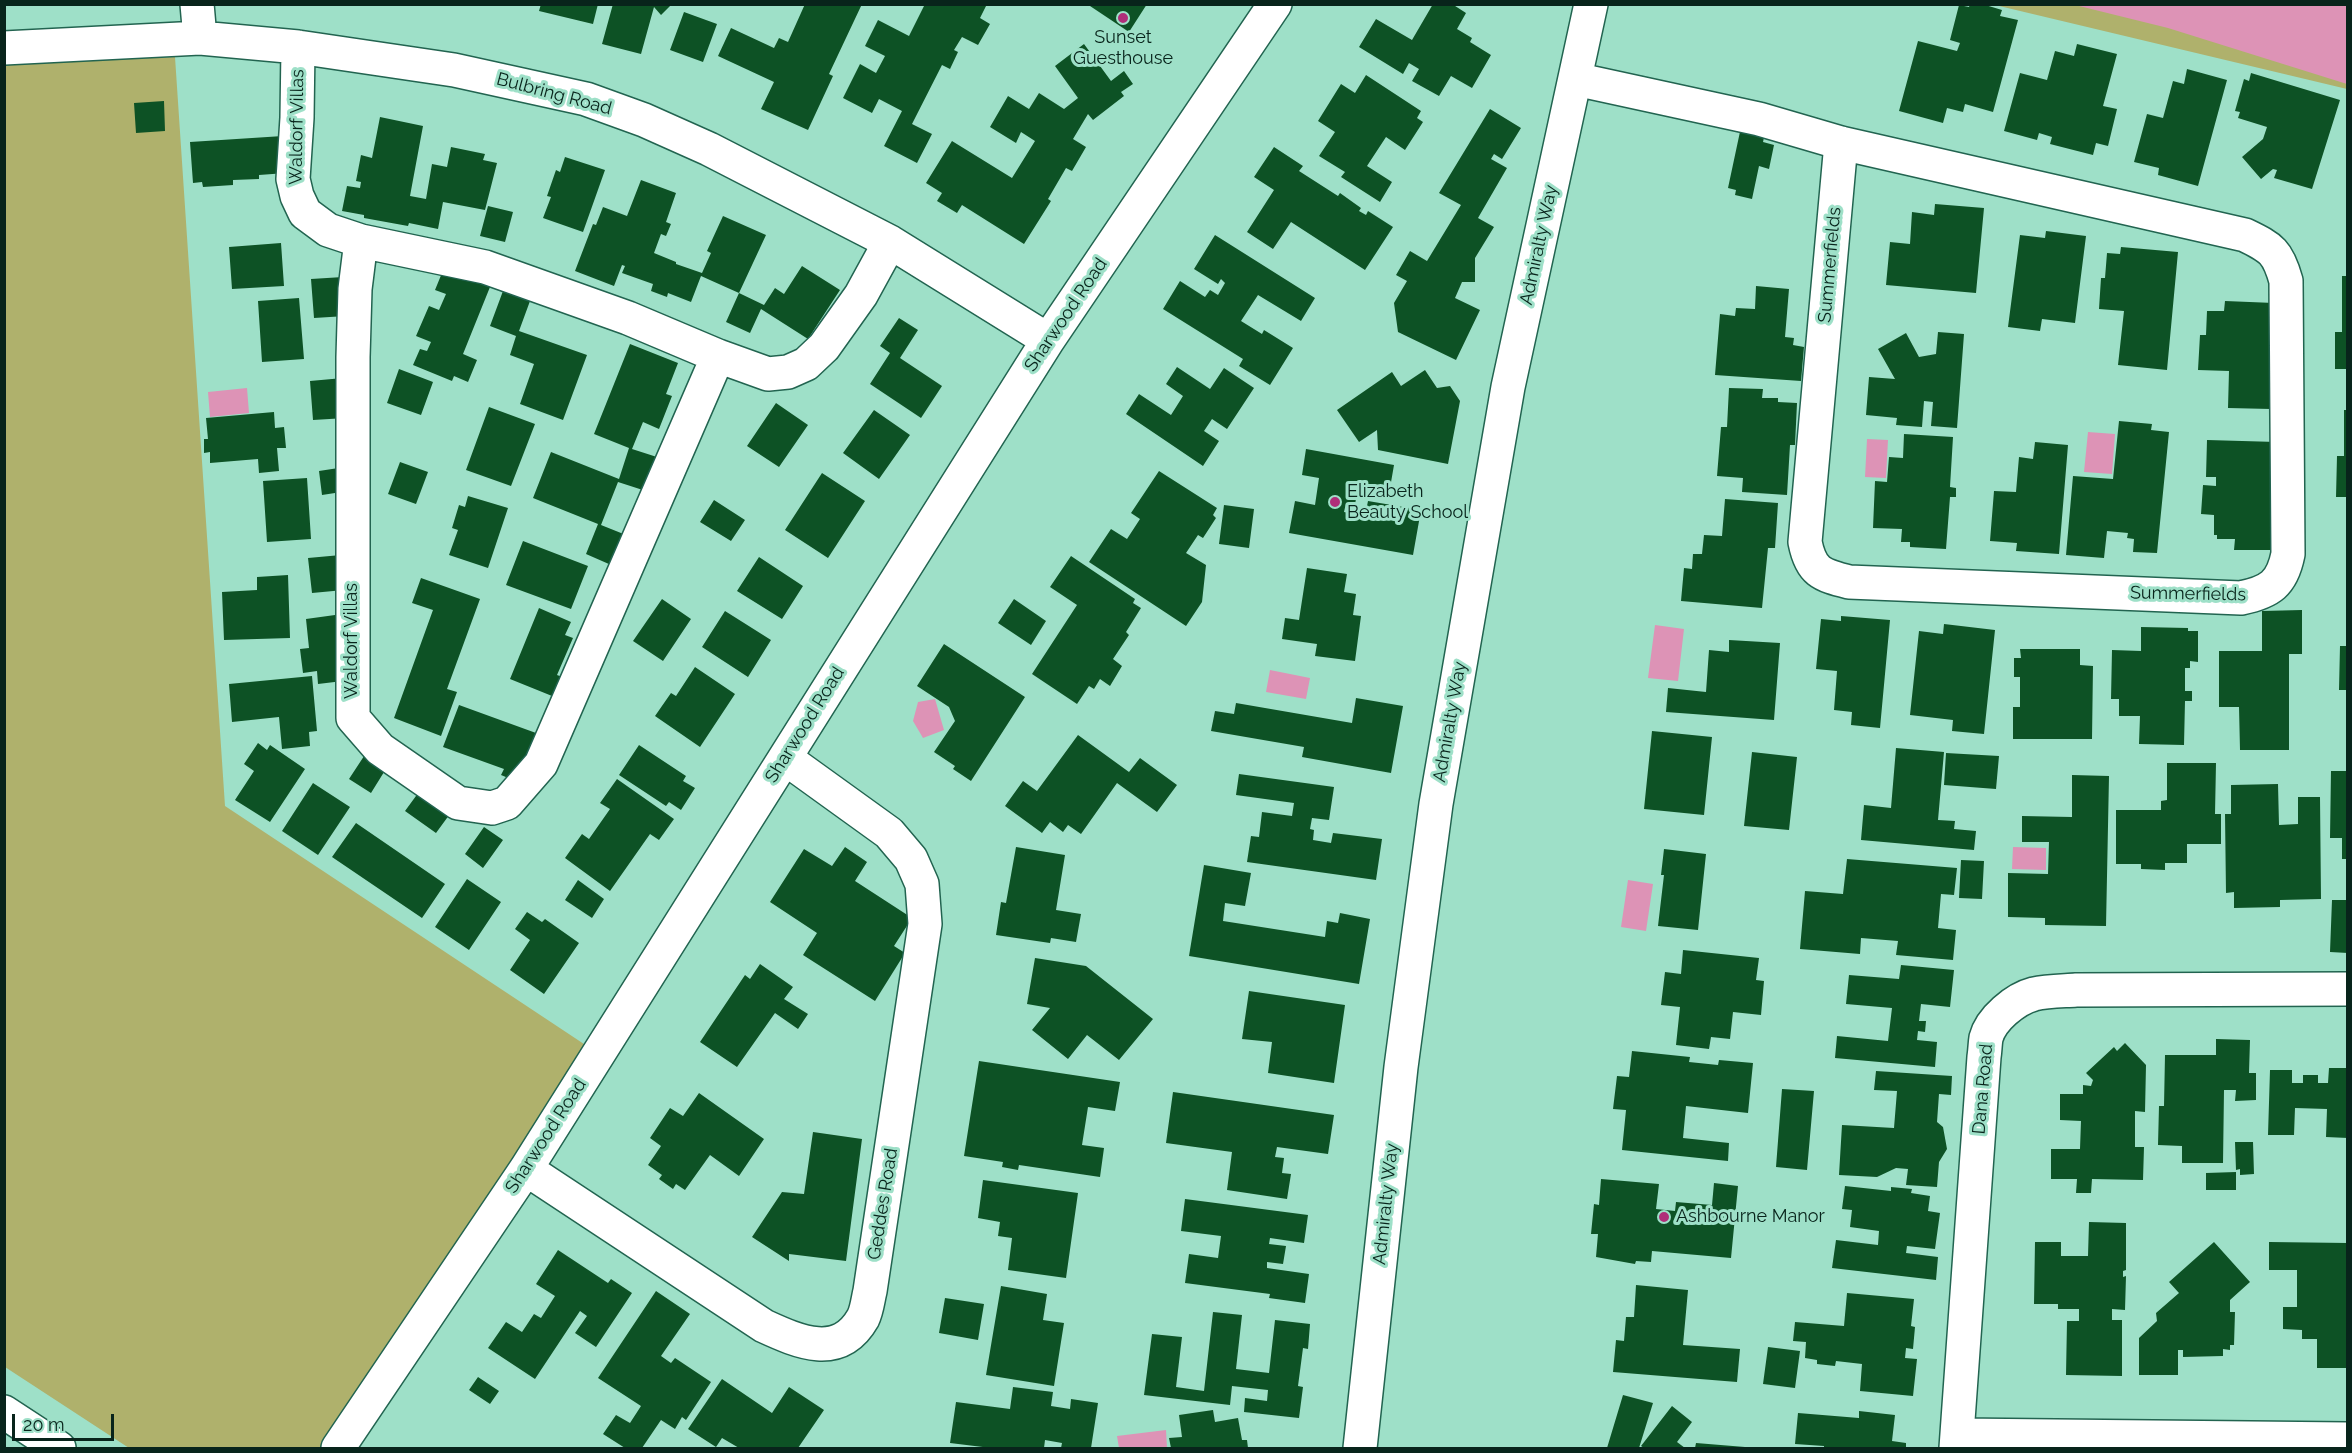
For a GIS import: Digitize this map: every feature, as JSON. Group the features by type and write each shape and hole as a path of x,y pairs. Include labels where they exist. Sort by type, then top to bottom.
{"street":[{"path":"197,4 200,38"},
{"name":"Sharwood Road","path":"338,1449 526,1169 1048,340 1275,4"},
{"name":"Admiralty Way","path":"1360,1449 1401,1067 1436,804 1508,387 1591,4"},
{"name":"Bulbring Road","path":"4,48 200,38 298,47 454,70 586,99 644,120 709,148 890,242 1048,340"},
{"name":"Waldorf Villas","path":"298,47 293,179 297,196 305,213 328,230 361,241 485,267 628,318 718,356 768,374 788,372 806,364 824,347 861,295 890,242"},
{"name":"Summerfields","path":"1575,79 1758,119 1841,143 2245,235 2265,245 2280,259 2286,281 2288,554 2285,571 2276,583 2262,594 2241,598 1849,582 1827,577 1815,569 1808,556 1805,542 1841,143"},
{"name":"Waldorf Villas","path":"361,241 355,289 353,357 353,718 380,749 458,803 492,808 507,803 541,764 718,356"},
{"name":"Geddes Road","path":"526,1169 765,1326 792,1339 814,1345 831,1343 849,1336 864,1317 870,1291 925,924 922,884 911,859 890,833 785,758"},
{"name":"Dana Road","path":"1957,1442 1984,1057 1986,1038 2000,1016 2010,1006 2032,994 2076,990 2348,989"},
{"path":"5,1414 59,1449"},
{"path":"1957,1442 2348,1439"}],"green space":[{"path":"1995,5 2347,5 2347,89"},
{"path":"175,57 225,806 593,1050 333,1448 129,1448 5,1367 4,64"}],"shaded area":[{"path":"2075,5 2347,5 2347,84 2168,28"},
{"path":"247,388 249,413 210,417 208,392"},
{"path":"2088,432 2115,434 2112,474 2084,472"},
{"path":"1867,439 1888,440 1886,478 1865,477"},
{"path":"1655,625 1684,629 1678,681 1648,678"},
{"path":"1270,670 1310,678 1306,699 1266,692"},
{"path":"935,699 944,730 923,738 913,721 918,702"},
{"path":"2013,847 2046,848 2046,870 2012,869"},
{"path":"1628,880 1653,884 1646,931 1621,927"},
{"path":"1166,1430 1167,1448 1119,1448 1117,1436"}],"building":[{"path":"541,4 598,4 593,24 539,11"},
{"path":"613,4 672,4 661,15 654,7 641,54 602,44"},
{"path":"805,4 862,4 829,74 833,76 808,130 761,109 774,82 718,56 731,28 774,48 779,38 788,42"},
{"path":"925,4 987,4 980,18 990,24 978,45 962,37 954,50 958,52 950,69 942,65 912,124 932,134 917,163 884,146 902,111 879,99 872,113 843,98 860,64 876,73 885,56 865,46 878,20 909,36"},
{"name":"Sunset Guesthouse","path":"1087,4 1147,4 1129,32"},
{"path":"1433,4 1452,4 1466,13 1457,29 1472,38 1470,42 1491,55 1472,88 1451,76 1439,96 1412,81 1419,69 1409,63 1403,74 1359,47 1376,19 1412,40"},
{"path":"1970,4 1982,4 2002,10 2000,16 2018,20 1993,112 1965,104 1963,112 1947,108 1943,123 1899,111 1918,41 1957,51 1960,43 1950,40 1959,5 1969,7"},
{"path":"684,12 717,24 703,62 670,50"},
{"path":"1084,44 1111,81 1124,71 1133,84 1121,92 1124,96 1093,120 1088,114 1073,139 1086,147 1072,171 1066,168 1048,199 1051,201 1024,244 962,205 957,213 937,201 942,193 926,183 952,141 1012,178 1035,141 1021,132 1016,143 990,127 1008,96 1029,109 1039,93 1064,109 1078,98 1055,66"},
{"path":"2077,44 2117,54 2103,106 2117,109 2108,146 2096,143 2093,155 2050,144 2052,137 2039,133 2037,140 2004,131 2020,73 2047,80 2055,51 2074,56"},
{"path":"2187,69 2227,80 2198,186 2158,175 2159,168 2134,162 2147,114 2163,118 2173,81 2184,84"},
{"path":"2251,73 2340,100 2312,189 2274,178 2277,170 2273,169 2261,179 2242,157 2263,139 2267,127 2238,118 2240,112 2235,111 2244,79 2249,81"},
{"path":"1366,75 1421,111 1417,118 1423,122 1405,150 1386,137 1367,166 1392,182 1380,202 1341,177 1345,172 1319,156 1335,132 1318,121 1341,84 1355,93"},
{"path":"164,101 165,131 136,133 134,103"},
{"path":"1490,109 1521,128 1502,159 1494,154 1491,159 1507,168 1478,218 1494,227 1475,258 1475,282 1462,282 1455,298 1480,310 1456,360 1398,332 1394,303 1407,281 1396,275 1410,251 1427,261 1461,205 1439,193"},
{"path":"380,117 423,126 410,196 426,199 432,164 447,167 451,147 485,154 483,160 497,163 485,210 443,202 438,229 364,218 364,215 342,211 347,186 360,188 361,182 356,181 361,155 372,158"},
{"path":"1741,127 1765,133 1763,142 1774,145 1769,169 1759,166 1752,199 1735,195 1736,190 1728,188"},
{"path":"283,136 286,173 259,175 259,179 233,180 233,185 203,187 202,182 193,183 190,142"},
{"path":"1274,147 1303,166 1299,171 1338,196 1340,193 1361,208 1359,211 1366,215 1368,211 1393,227 1365,270 1291,222 1273,249 1247,232 1274,190 1254,177"},
{"path":"565,157 605,170 583,232 543,218 551,197 547,196 556,170 560,172"},
{"path":"641,180 676,193 666,222 671,224 666,236 661,234 654,253 676,264 702,273 711,253 707,251 723,216 766,235 739,293 701,276 691,302 668,293 667,297 651,291 653,284 622,273 625,266 622,265 614,286 575,271 593,224 596,225 603,207 627,216"},
{"path":"1935,204 1984,208 1976,293 1886,285 1890,242 1910,244 1912,212 1934,215"},
{"path":"488,206 513,212 505,242 480,236"},
{"path":"2046,231 2086,236 2075,323 2042,319 2040,331 2008,327 2020,235 2045,238"},
{"path":"1215,235 1315,298 1301,321 1258,295 1241,321 1262,334 1264,330 1293,348 1270,385 1239,366 1243,359 1163,309 1180,281 1205,297 1210,290 1218,295 1225,283 1221,279 1218,284 1194,269"},
{"path":"281,243 284,286 232,289 229,247"},
{"path":"2121,247 2178,252 2167,370 2118,365 2124,311 2099,309 2101,278 2105,278 2107,253 2120,254"},
{"path":"802,266 840,290 808,339 761,309 750,333 726,322 739,293 764,305 775,288 784,294"},
{"path":"444,268 490,287 463,354 477,360 468,382 454,376 452,381 413,365 420,349 427,351 431,342 416,336 429,306 439,310 446,294 435,290"},
{"path":"2342,276 2348,276 2348,369 2335,369 2335,332 2342,332"},
{"path":"343,277 346,316 314,318 311,279"},
{"path":"1756,286 1789,289 1785,337 1794,338 1793,345 1804,347 1801,381 1715,375 1720,314 1735,316 1736,308 1755,309"},
{"path":"503,291 530,301 519,331 587,355 563,420 520,404 534,364 510,355 516,336 490,326"},
{"path":"299,298 304,359 262,362 258,301"},
{"path":"2225,301 2274,303 2271,409 2228,408 2229,371 2198,370 2200,335 2206,335 2207,311 2224,311"},
{"path":"899,318 918,330 900,358 942,386 921,418 870,384 890,353 880,346"},
{"path":"1938,332 1964,334 1957,428 1931,426 1933,402 1924,401 1922,427 1896,425 1897,418 1866,415 1869,377 1895,379 1878,349 1906,333 1919,357 1936,354"},
{"path":"630,344 678,363 666,394 672,396 659,429 643,422 632,449 660,458 649,492 618,482 601,525 631,537 618,568 586,554 598,524 533,498 551,452 619,479 629,448 594,434"},
{"path":"1177,367 1210,389 1224,368 1254,388 1227,429 1212,419 1204,431 1219,441 1203,466 1126,414 1139,394 1171,415 1183,396 1166,384"},
{"path":"399,369 433,382 421,415 387,403"},
{"path":"1425,370 1437,388 1450,386 1460,401 1448,464 1378,450 1377,430 1359,442 1337,410 1392,372 1401,386"},
{"path":"343,378 346,418 313,420 310,381"},
{"path":"1729,388 1763,389 1762,398 1778,398 1778,402 1797,403 1795,445 1790,445 1787,495 1742,492 1743,478 1717,476 1721,427 1727,427"},
{"path":"776,403 808,425 779,467 747,446"},
{"path":"489,407 535,424 511,486 466,470"},
{"path":"874,410 910,435 879,479 843,453"},
{"path":"2344,410 2348,410 2348,497 2336,497 2337,456 2344,456"},
{"path":"274,412 275,428 284,427 286,448 277,448 279,471 259,473 258,459 210,463 210,452 204,453 204,439 208,439 206,418"},
{"path":"2119,421 2152,424 2151,430 2169,432 2157,553 2133,552 2134,539 2127,538 2128,533 2107,531 2104,558 2066,555 2073,476 2113,479"},
{"path":"1904,434 1953,437 1950,487 1956,488 1956,497 1950,497 1946,549 1910,547 1910,542 1901,542 1902,529 1873,528 1875,481 1887,482 1889,457 1903,458"},
{"path":"2207,440 2277,442 2274,550 2234,550 2235,539 2217,539 2217,535 2214,535 2214,515 2201,514 2203,485 2216,486 2216,477 2206,477"},
{"path":"2035,442 2068,445 2059,554 2016,551 2017,543 1990,541 1994,491 2016,492 2019,457 2033,459"},
{"name":"Elizabeth Beauty School","path":"1306,449 1394,465 1390,488 1349,481 1348,491 1357,492 1355,505 1346,503 1344,512 1365,516 1368,501 1421,510 1413,555 1289,533 1295,501 1315,505 1319,478 1302,475"},
{"path":"400,462 428,472 416,504 388,494"},
{"path":"345,467 348,491 322,495 319,471"},
{"path":"1159,471 1217,508 1213,515 1216,518 1203,538 1198,535 1186,553 1206,565 1202,602 1186,626 1089,562 1111,529 1127,539 1140,519 1131,513"},
{"path":"822,473 865,501 828,558 785,530"},
{"path":"307,478 311,539 267,542 263,481"},
{"path":"468,496 508,508 488,568 449,555 458,530 452,528 459,505 465,507"},
{"path":"1725,499 1778,503 1775,548 1768,548 1762,608 1681,601 1684,568 1692,569 1693,554 1702,554 1704,535 1722,536"},
{"path":"714,500 745,520 731,541 700,522"},
{"path":"1224,505 1254,509 1249,548 1219,544"},
{"path":"523,541 588,566 571,609 506,585"},
{"path":"341,555 344,590 312,593 308,558"},
{"path":"1071,556 1135,599 1133,603 1141,608 1126,632 1129,635 1113,659 1122,666 1110,686 1100,679 1094,689 1089,686 1077,704 1032,674 1077,605 1050,587"},
{"path":"759,557 803,586 782,619 737,591"},
{"path":"1307,568 1347,574 1344,592 1356,594 1353,615 1361,616 1355,661 1315,656 1317,644 1282,639 1285,618 1299,620"},
{"path":"288,575 290,638 224,640 222,592 257,590 257,577"},
{"path":"421,578 480,599 447,689 457,692 441,736 394,718 433,610 412,603"},
{"path":"662,599 691,619 663,661 633,641"},
{"path":"1014,599 1046,621 1031,645 998,623"},
{"path":"539,608 571,622 565,635 573,638 557,675 565,678 557,698 510,679"},
{"path":"2302,610 2302,654 2289,654 2289,750 2240,750 2239,707 2219,707 2219,651 2262,651 2262,611"},
{"path":"725,611 771,640 748,677 702,647"},
{"path":"335,615 338,644 351,680 318,684 317,671 303,673 300,649 309,648 306,619"},
{"path":"1841,616 1890,620 1880,728 1851,725 1852,712 1834,710 1837,671 1816,669 1821,619 1841,621"},
{"path":"1944,624 1995,630 1984,734 1952,731 1953,720 1910,715 1919,631 1943,634"},
{"path":"2141,627 2188,628 2188,631 2198,631 2198,662 2190,661 2190,668 2185,668 2185,691 2192,691 2192,701 2185,701 2184,745 2139,744 2140,716 2119,716 2119,699 2111,699 2112,650 2141,651"},
{"path":"1729,640 1780,643 1774,720 1666,712 1668,688 1706,692 1709,650 1729,652"},
{"path":"944,644 1025,697 971,781 953,769 955,766 934,752 955,721 949,707 917,686"},
{"path":"2340,646 2348,646 2348,690 2339,690"},
{"path":"2020,649 2080,649 2080,665 2093,666 2092,739 2013,739 2013,707 2020,707 2020,677 2014,677 2014,658 2021,658"},
{"path":"695,667 735,694 700,747 655,716 671,693 676,696"},
{"path":"312,676 317,731 309,732 310,746 282,749 279,717 232,722 229,684"},
{"path":"1356,698 1403,706 1391,773 1302,757 1304,747 1211,731 1215,711 1234,714 1236,703 1352,723"},
{"path":"459,705 536,733 518,782 501,775 504,769 443,747"},
{"path":"1652,731 1712,737 1704,815 1644,809"},
{"path":"1078,735 1129,772 1140,758 1177,785 1157,812 1117,783 1081,834 1068,825 1063,832 1050,822 1042,833 1005,806 1023,781 1037,791"},
{"path":"258,743 267,750 270,745 305,769 270,822 235,800 254,771 244,764"},
{"path":"639,745 686,776 683,781 695,788 681,810 669,802 666,806 619,775"},
{"path":"1896,748 1944,752 1938,820 1955,821 1954,829 1976,831 1974,850 1861,840 1864,805 1891,808"},
{"path":"368,750 389,764 371,793 349,779"},
{"path":"1752,752 1797,757 1789,830 1744,826"},
{"path":"1946,753 1999,756 1996,789 1944,785"},
{"path":"2167,763 2216,763 2215,814 2221,814 2221,844 2187,844 2187,863 2165,863 2165,870 2141,869 2141,864 2116,864 2116,810 2161,810 2161,801 2167,800"},
{"path":"2331,771 2348,771 2348,859 2342,859 2342,838 2330,838"},
{"path":"1239,774 1334,787 1329,820 1312,818 1310,829 1314,830 1313,840 1331,843 1333,833 1382,839 1376,880 1247,862 1251,836 1259,837 1262,812 1292,816 1294,803 1236,795"},
{"path":"2072,775 2109,776 2106,926 2045,925 2045,918 2008,917 2008,873 2048,874 2049,842 2022,842 2022,816 2072,817"},
{"path":"617,779 674,819 659,840 650,834 610,891 565,858 582,834 589,839 610,809 600,803"},
{"path":"313,783 350,807 318,855 282,831"},
{"path":"2278,784 2279,825 2298,824 2298,797 2320,797 2321,899 2280,900 2280,907 2234,908 2234,892 2226,893 2225,814 2231,814 2231,785"},
{"path":"424,785 455,807 436,833 405,811"},
{"path":"356,823 445,884 422,918 332,857"},
{"path":"484,827 503,840 483,868 465,854"},
{"path":"845,847 867,862 855,881 912,918 894,946 905,953 875,1001 803,955 817,933 770,902 804,849 832,866"},
{"path":"1016,847 1065,855 1056,910 1081,914 1076,942 1051,938 1050,943 996,935 1001,902 1006,903"},
{"path":"1664,849 1706,854 1698,930 1658,926 1664,875 1661,875"},
{"path":"1847,859 1957,868 1954,895 1941,894 1938,928 1956,930 1953,960 1896,955 1898,941 1861,938 1860,954 1800,949 1805,891 1843,894"},
{"path":"1961,860 1984,861 1982,899 1959,898"},
{"path":"1204,865 1251,873 1245,906 1225,903 1223,921 1325,937 1327,921 1338,923 1340,913 1370,919 1359,984 1189,956"},
{"path":"467,879 501,902 469,950 435,927"},
{"path":"578,880 604,899 592,918 565,900"},
{"path":"2332,900 2348,900 2348,953 2330,952"},
{"path":"527,912 542,922 545,919 579,943 544,994 510,970 530,940 515,929"},
{"path":"1683,950 1759,958 1756,980 1764,981 1761,1015 1733,1012 1730,1039 1711,1037 1709,1049 1676,1045 1680,1007 1661,1005 1665,972 1681,974"},
{"path":"1035,958 1086,966 1153,1019 1119,1060 1087,1035 1068,1059 1032,1030 1050,1008 1027,1004"},
{"path":"760,964 793,987 784,999 808,1014 798,1029 775,1013 737,1067 700,1042 745,975 750,979"},
{"path":"1901,965 1954,970 1950,1007 1921,1004 1919,1021 1926,1021 1925,1032 1918,1031 1917,1040 1937,1042 1935,1067 1835,1058 1837,1036 1888,1041 1892,1008 1846,1004 1849,975 1899,979"},
{"path":"1249,991 1345,1005 1334,1083 1268,1073 1272,1042 1242,1039"},
{"path":"2216,1039 2250,1040 2249,1073 2256,1073 2256,1100 2235,1101 2236,1090 2224,1090 2223,1163 2182,1163 2182,1146 2158,1145 2159,1106 2164,1106 2165,1055 2216,1055"},
{"path":"2125,1043 2146,1065 2145,1112 2135,1111 2135,1147 2144,1147 2143,1180 2092,1179 2091,1193 2076,1193 2077,1179 2051,1179 2051,1149 2080,1149 2081,1121 2060,1120 2060,1094 2083,1094 2083,1085 2091,1086 2093,1080 2086,1073 2114,1047 2117,1051"},
{"path":"1632,1051 1690,1057 1689,1062 1718,1065 1719,1060 1753,1063 1748,1113 1686,1106 1683,1138 1729,1143 1728,1161 1622,1150 1626,1110 1613,1109 1617,1076 1629,1077"},
{"path":"979,1061 1120,1082 1115,1111 1088,1107 1082,1145 1104,1148 1100,1177 1019,1165 1018,1170 1002,1167 1003,1162 964,1156"},
{"path":"2329,1068 2348,1068 2348,1138 2326,1137 2327,1109 2295,1108 2294,1135 2268,1135 2270,1070 2292,1070 2292,1083 2303,1083 2303,1075 2318,1075 2318,1083 2328,1083"},
{"path":"1876,1071 1952,1076 1951,1095 1939,1094 1937,1122 1943,1127 1947,1149 1939,1162 1937,1187 1906,1185 1908,1169 1896,1168 1877,1177 1839,1175 1842,1125 1894,1128 1897,1091 1874,1090"},
{"path":"1782,1089 1814,1091 1807,1170 1776,1167"},
{"path":"1173,1092 1334,1115 1328,1154 1277,1147 1275,1157 1284,1158 1282,1173 1291,1174 1287,1199 1227,1190 1232,1152 1166,1143"},
{"path":"699,1093 764,1139 739,1176 710,1155 685,1190 676,1184 673,1189 659,1179 662,1175 648,1165 661,1146 650,1138 670,1108 683,1116"},
{"path":"813,1132 862,1139 846,1261 789,1254 789,1261 752,1237 782,1192 804,1194"},
{"path":"2235,1142 2253,1142 2254,1174 2240,1175 2240,1169 2236,1170"},
{"path":"2236,1172 2236,1190 2206,1190 2206,1173"},
{"path":"1601,1179 1659,1184 1656,1209 1675,1211 1676,1202 1712,1205 1714,1183 1738,1186 1731,1258 1652,1251 1651,1262 1636,1261 1635,1264 1596,1257 1598,1234 1591,1234 1594,1204 1599,1205"},
{"path":"983,1180 1078,1193 1066,1278 1008,1270 1012,1238 998,1236 1000,1222 978,1218"},
{"path":"1845,1186 1891,1191 1891,1187 1912,1189 1911,1193 1930,1196 1928,1211 1940,1213 1935,1249 1907,1246 1906,1253 1938,1257 1936,1280 1832,1268 1836,1240 1878,1245 1879,1231 1850,1227 1852,1210 1842,1209"},
{"path":"1185,1199 1308,1215 1304,1243 1270,1238 1269,1244 1286,1246 1283,1264 1267,1262 1267,1268 1309,1274 1305,1303 1269,1298 1270,1294 1185,1283 1189,1254 1218,1258 1221,1236 1181,1231"},
{"path":"2089,1222 2126,1223 2126,1270 2123,1271 2123,1277 2126,1276 2125,1310 2112,1309 2112,1320 2122,1320 2122,1376 2066,1375 2067,1321 2079,1321 2079,1309 2058,1309 2058,1304 2034,1304 2035,1242 2061,1242 2061,1256 2088,1256"},
{"path":"2214,1242 2250,1282 2230,1300 2230,1312 2235,1312 2234,1345 2230,1345 2230,1350 2223,1349 2223,1356 2183,1357 2183,1350 2178,1350 2178,1375 2139,1375 2139,1338 2157,1321 2156,1313 2179,1293 2169,1282"},
{"path":"2269,1242 2348,1243 2346,1323 2348,1323 2348,1368 2317,1368 2317,1339 2302,1339 2302,1330 2283,1329 2283,1307 2297,1307 2297,1270 2269,1270"},
{"path":"558,1250 608,1283 611,1279 632,1293 596,1347 575,1333 587,1316 580,1311 535,1379 488,1348 506,1322 522,1332 534,1314 541,1318 555,1296 536,1284"},
{"path":"1636,1285 1688,1290 1683,1345 1740,1349 1737,1382 1613,1372 1616,1340 1624,1341 1626,1317 1634,1317"},
{"path":"1001,1286 1047,1294 1043,1320 1064,1323 1054,1386 986,1375"},
{"path":"656,1291 690,1314 661,1356 671,1363 675,1358 711,1382 686,1420 682,1417 675,1429 661,1420 642,1448 625,1448 603,1434 616,1415 630,1423 641,1406 598,1378"},
{"path":"1847,1293 1914,1299 1911,1326 1915,1327 1913,1349 1906,1348 1905,1358 1917,1359 1913,1396 1860,1391 1862,1364 1836,1361 1835,1366 1817,1364 1817,1360 1805,1358 1806,1342 1793,1341 1795,1322 1844,1326"},
{"path":"945,1298 984,1304 978,1340 939,1333"},
{"path":"1213,1312 1242,1315 1236,1369 1269,1373 1275,1320 1310,1324 1308,1349 1303,1348 1298,1386 1303,1387 1299,1418 1244,1412 1245,1398 1267,1401 1268,1390 1232,1386 1230,1405 1144,1395 1152,1334 1182,1337 1176,1387 1204,1391"},
{"path":"1768,1347 1800,1351 1795,1388 1763,1384"},
{"path":"478,1377 499,1391 490,1404 469,1390"},
{"path":"722,1379 772,1413 789,1387 824,1410 798,1448 739,1448 722,1438 716,1447 688,1429"},
{"path":"1013,1387 1053,1392 1051,1406 1070,1409 1071,1399 1098,1403 1091,1448 1061,1448 1062,1443 1045,1440 1044,1448 991,1448 950,1443 956,1402 1010,1409"},
{"path":"1623,1395 1653,1403 1639,1448 1607,1448"},
{"path":"1672,1406 1692,1422 1677,1442 1685,1448 1644,1448 1641,1446"},
{"path":"1213,1410 1215,1422 1238,1418 1242,1440 1247,1440 1248,1448 1171,1448 1169,1438 1182,1437 1179,1415"},
{"path":"1859,1411 1895,1415 1892,1441 1906,1443 1906,1448 1824,1448 1824,1446 1795,1444 1798,1413 1859,1418"},
{"path":"1696,1443 1745,1447 1745,1448 1695,1448"}],"place":[{"name":"Sunset Guesthouse","path":"1123,18"},
{"name":"Elizabeth Beauty School","path":"1335,502"},
{"name":"Ashbourne Manor","path":"1664,1217"}]}
